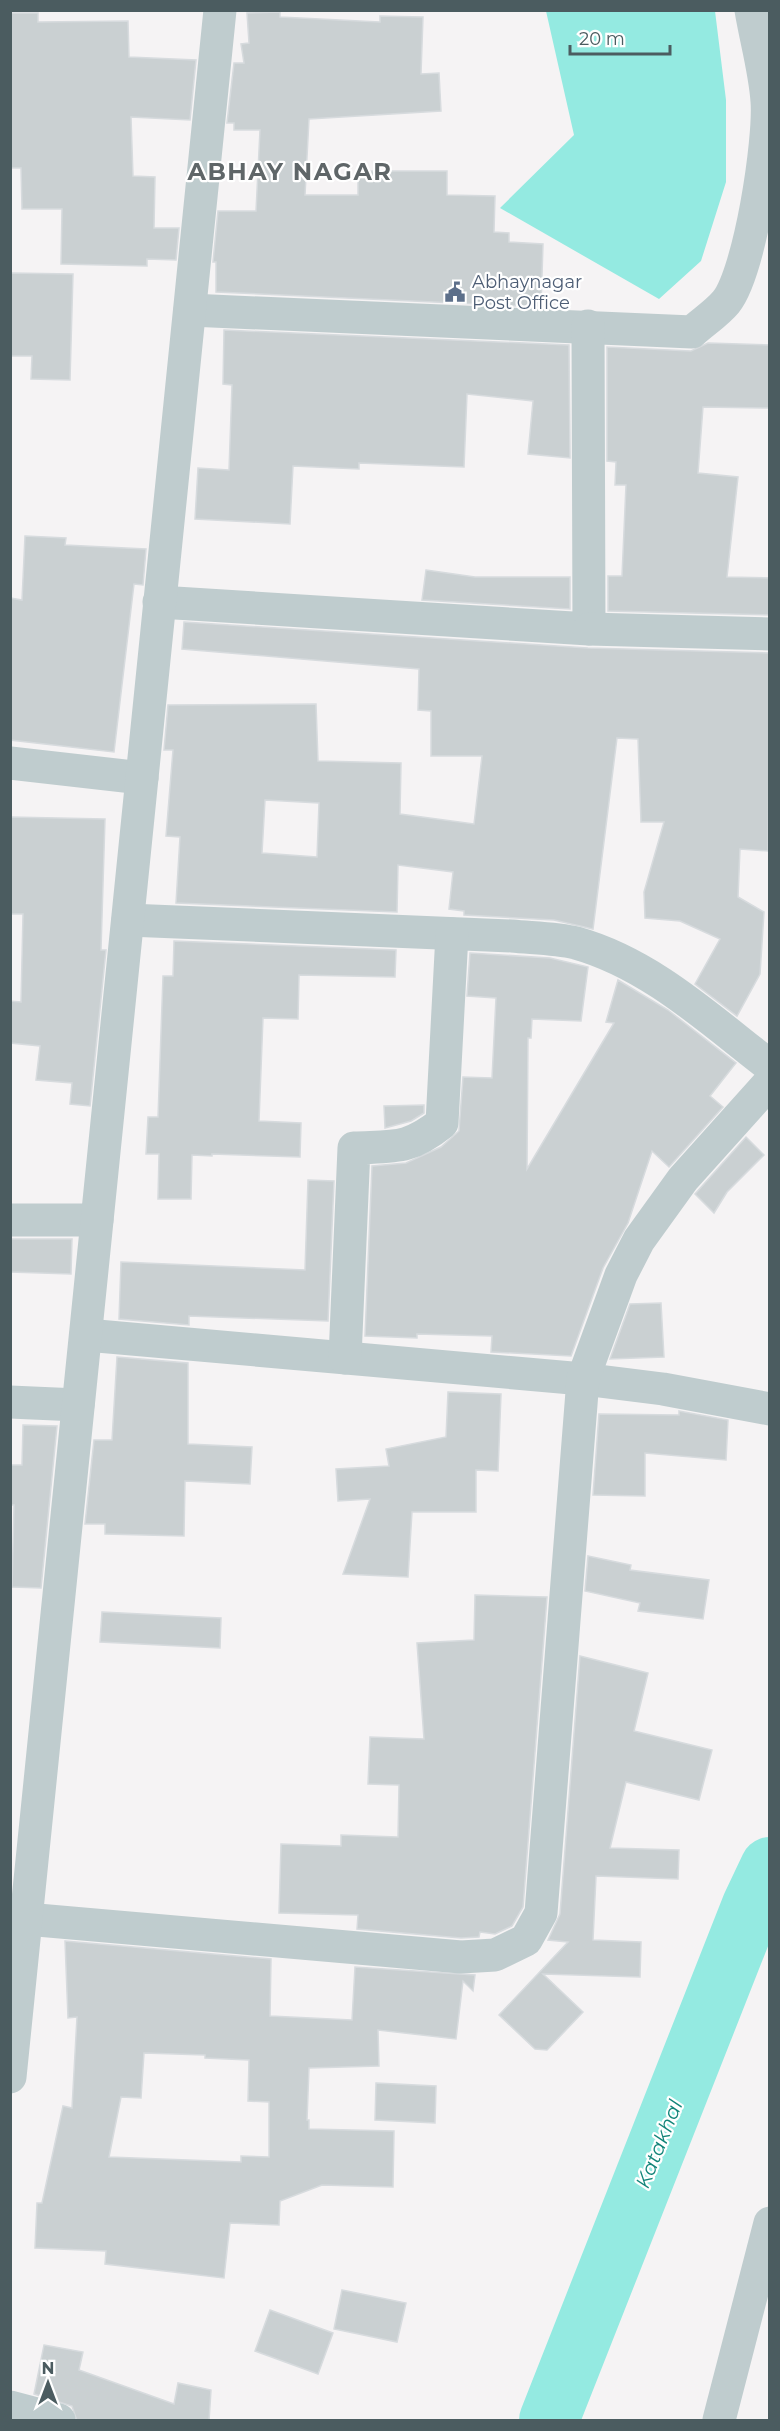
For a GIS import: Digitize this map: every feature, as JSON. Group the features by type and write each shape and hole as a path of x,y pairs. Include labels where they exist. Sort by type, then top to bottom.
{"street":[{"path":"10,2077 220,10"},
{"path":"190,310 692,332 727,301 744,259 766,147 767,101 751,10"},
{"path":"588,326 589,629"},
{"path":"159,602 589,629 770,634"},
{"path":"10,763 142,778"},
{"path":"128,920 452,934 574,943 626,962 674,992 770,1066"},
{"path":"345,1358 354,1148 400,1146 417,1142 442,1124 452,934"},
{"path":"26,1919 461,1957 495,1955 526,1940 541,1913 583,1379 621,1275 639,1240 683,1179 770,1082"},
{"path":"10,1220 97,1220"},
{"path":"86,1335 583,1379 663,1389 770,1409"},
{"path":"10,1402 78,1404"},
{"path":"719,2421 770,2223"},
{"path":"10,2407 59,2421"}],"water":[{"path":"546,11 715,11 726,100 726,182 701,261 659,299 500,208 574,135"}],"building":[{"path":"280,12 280,17 380,22 380,16 423,17 421,74 439,73 441,111 309,119 305,195 358,195 358,171 447,171 447,195 495,196 494,232 509,233 509,242 543,244 541,307 216,292 216,262 213,262 218,211 256,211 260,130 234,130 234,123 227,123 234,63 244,63 241,44 249,43 247,13"},
{"path":"10,13 38,13 38,22 128,21 129,57 196,60 190,120 131,117 133,176 155,177 154,228 179,228 176,260 147,259 147,266 61,264 62,209 22,209 21,168 10,168"},
{"path":"10,273 73,274 70,380 31,379 32,356 10,356"},
{"path":"224,330 569,345 570,458 528,454 533,401 467,394 464,467 359,463 359,469 293,466 290,524 195,519 198,468 229,470 232,385 223,384"},
{"path":"708,343 770,345 770,408 703,407 698,473 738,477 727,577 770,578 770,615 608,611 608,576 622,576 626,485 615,485 616,462 607,461 607,347 691,351"},
{"path":"25,536 66,538 65,545 146,549 143,585 134,584 114,752 10,740 10,598 22,600"},
{"path":"426,570 475,577 570,577 570,609 422,600"},
{"path":"184,622 588,648 770,653 768,851 740,849 738,897 764,912 760,974 737,1016 695,984 720,939 680,921 645,918 644,892 664,822 641,822 638,739 617,738 593,929 554,920 464,915 464,911 449,909 453,872 398,865 397,912 176,903 180,837 166,836 173,750 164,750 168,705 316,704 318,761 401,763 400,814 474,824 482,756 431,756 431,711 418,710 419,669 182,649","holes":["265,800 319,803 317,857 262,853"]},
{"path":"10,817 105,819 101,950 106,950 90,1106 70,1104 72,1083 36,1080 40,1046 10,1043 10,1001 21,1002 23,914 10,914"},
{"path":"174,941 396,950 395,977 299,975 298,1019 263,1018 259,1121 301,1123 300,1157 192,1155 191,1199 158,1199 159,1154 146,1154 148,1117 158,1117 163,976 173,976"},
{"path":"470,953 550,958 588,967 581,1021 532,1019 531,1038 528,1038 527,1169 614,1023 606,1022 618,980 668,1010 736,1063 710,1096 723,1107 669,1167 652,1151 628,1223 603,1268 571,1356 491,1352 492,1336 417,1334 417,1338 365,1336 372,1166 406,1163 441,1147 459,1131 463,1077 492,1078 496,998 467,996"},
{"path":"424,1105 424,1113 411,1121 385,1128 384,1106"},
{"path":"746,1137 764,1155 727,1192 714,1213 695,1194"},
{"path":"308,1180 334,1181 328,1321 189,1316 189,1325 119,1319 121,1262 305,1270"},
{"path":"10,1239 72,1239 71,1274 10,1272"},
{"path":"661,1303 664,1357 610,1359 630,1304"},
{"path":"117,1357 188,1363 188,1444 252,1447 250,1484 185,1481 184,1536 105,1534 105,1524 85,1524 94,1440 112,1440"},
{"path":"448,1392 501,1394 498,1471 476,1470 476,1512 412,1512 408,1577 343,1574 370,1499 338,1501 336,1469 389,1466 386,1449 446,1437"},
{"path":"679,1411 728,1420 726,1460 645,1453 645,1496 593,1495 599,1414 679,1415"},
{"path":"23,1425 57,1426 41,1588 12,1587 14,1505 10,1505 10,1465 22,1465"},
{"path":"588,1556 631,1565 630,1570 709,1580 703,1619 638,1611 640,1603 585,1591"},
{"path":"475,1595 547,1597 523,1907 512,1926 495,1934 480,1932 479,1937 461,1938 357,1929 358,1915 279,1913 281,1844 341,1846 341,1835 398,1837 399,1785 368,1784 370,1737 424,1739 417,1643 474,1640"},
{"path":"102,1612 221,1618 220,1648 100,1642"},
{"path":"580,1656 648,1673 634,1731 712,1750 699,1800 626,1782 610,1848 679,1850 678,1879 596,1876 593,1940 641,1942 640,1977 543,1974 583,2012 547,2050 535,2049 499,2015 568,1942 548,1940 560,1914"},
{"path":"65,1941 271,1959 270,2016 352,2020 355,1967 475,1975 473,1991 463,1981 456,2039 378,2030 379,2066 309,2068 307,2120 309,2120 309,2129 394,2131 393,2187 322,2185 280,2201 279,2225 230,2223 224,2278 105,2264 106,2251 35,2248 37,2203 42,2203 63,2106 72,2108 77,2017 68,2018","holes":["144,2053 205,2055 205,2058 249,2060 248,2101 269,2102 269,2157 241,2156 241,2162 109,2157 121,2097 141,2098"]},
{"path":"376,2083 436,2086 435,2123 375,2120"},
{"path":"342,2290 406,2303 397,2342 334,2329"},
{"path":"270,2310 333,2333 318,2374 255,2351"},
{"path":"44,2345 83,2352 79,2370 174,2404 178,2383 211,2390 209,2421 77,2421 72,2406 34,2394"}],"waterway":[{"name":"Katakhal","path":"549,2420 752,1905 770,1867"}],"place":[{"name":"Abhaynagar Post Office","path":"455,292"}],"district":[{"name":"ABHAY NAGAR","path":"290,172"}]}
